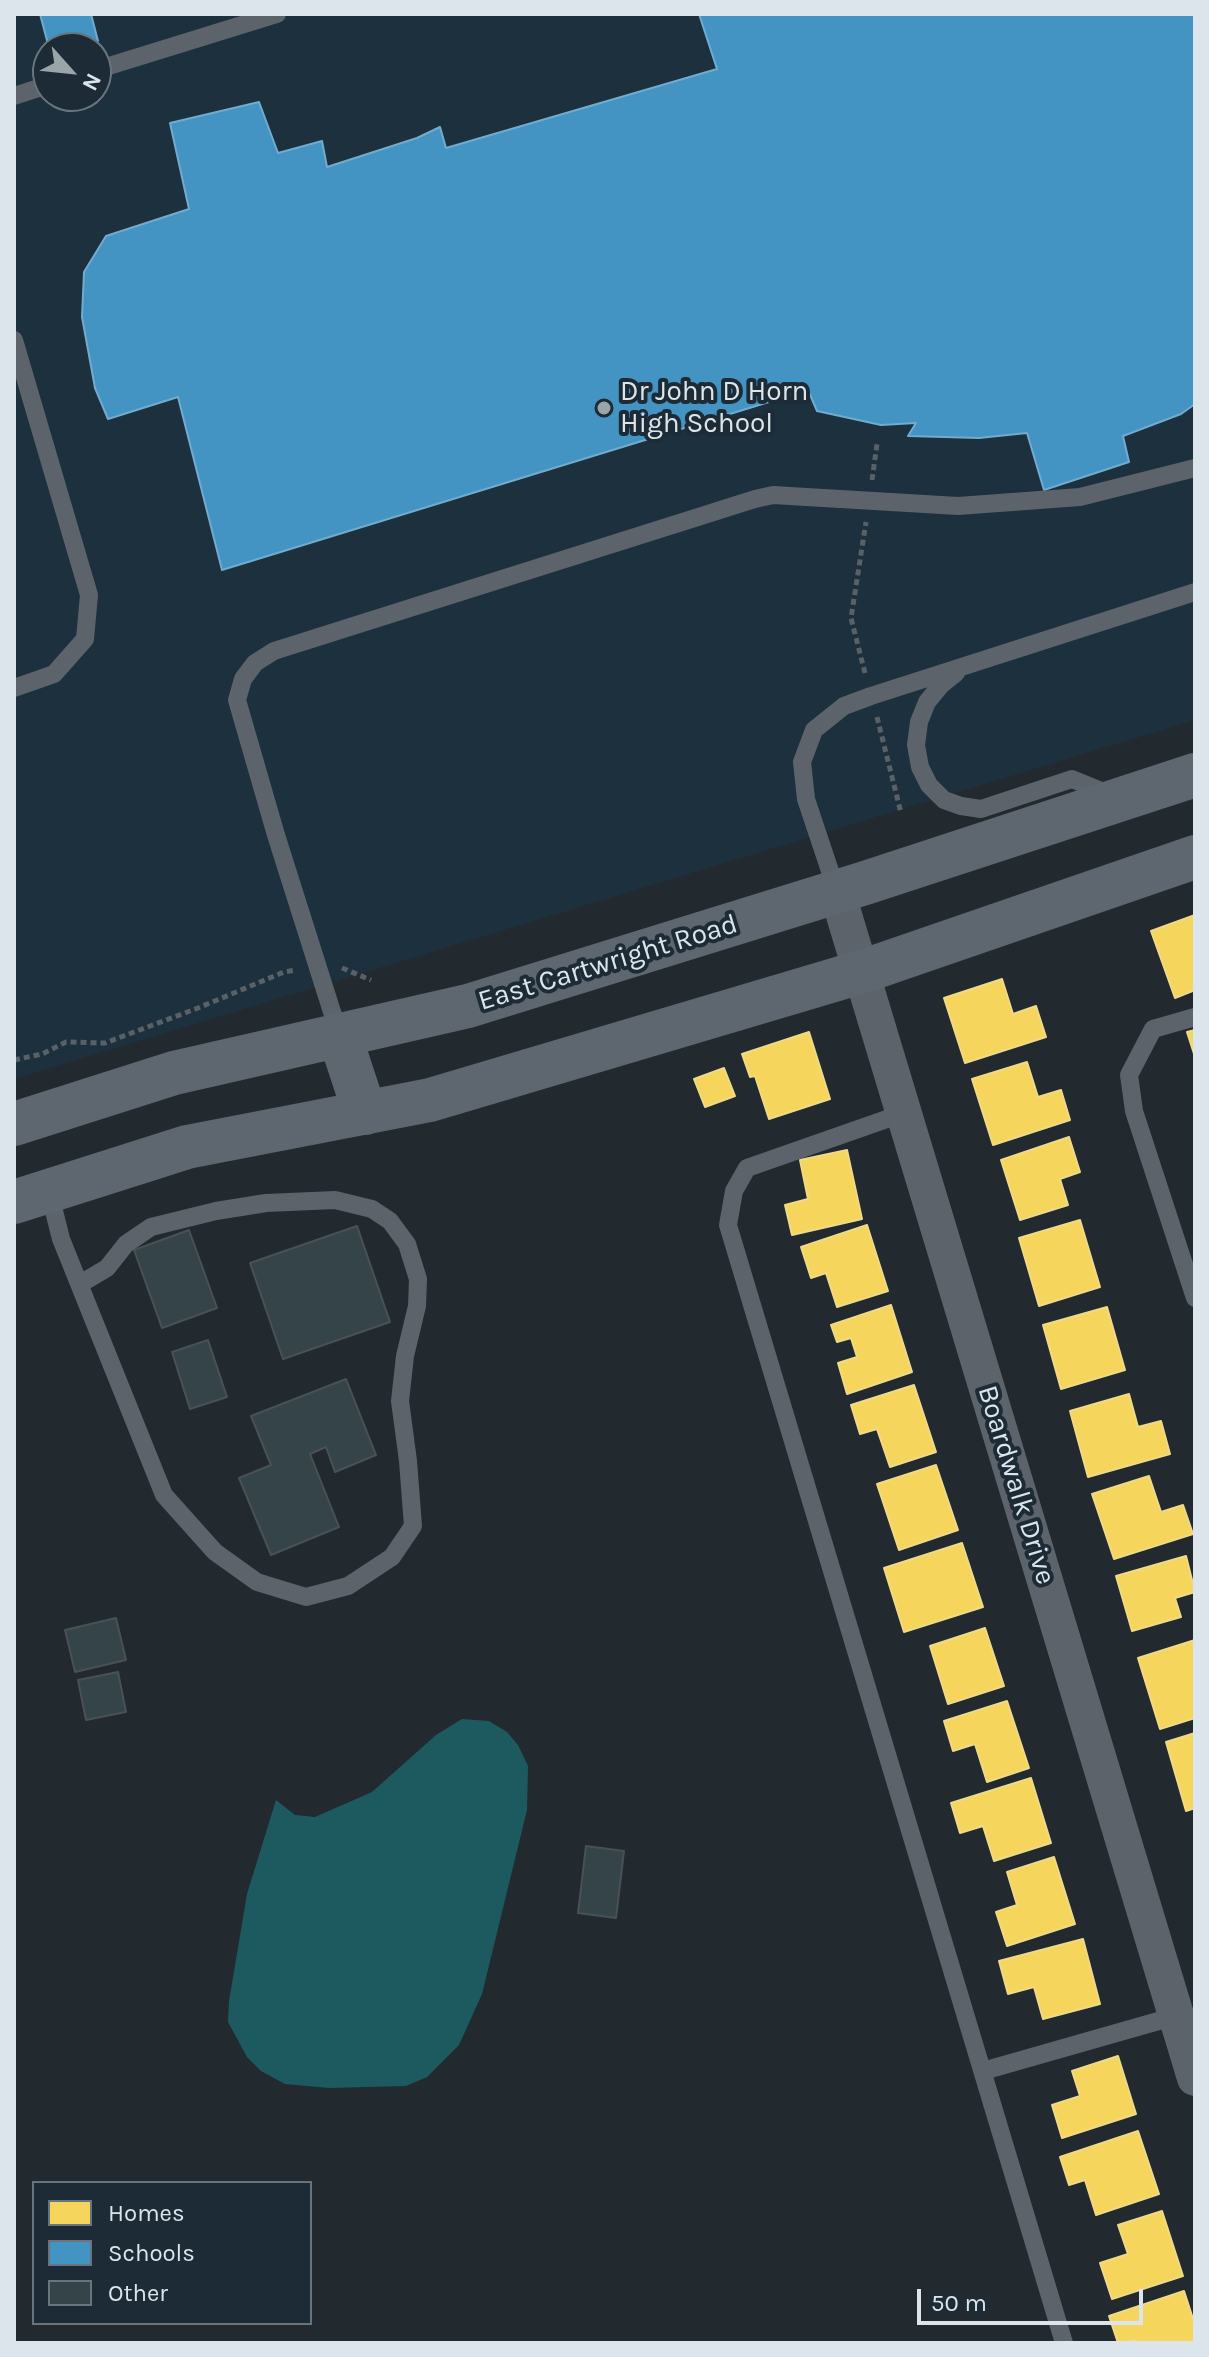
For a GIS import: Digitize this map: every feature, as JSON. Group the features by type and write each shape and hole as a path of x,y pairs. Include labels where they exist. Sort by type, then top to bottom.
{"main road":[{"name":"East Cartwright Road","path":"14,1124 174,1073 468,1006 837,892 1195,775"},
{"path":"32,1196 187,1147 430,1100 861,972 1195,857"},
{"path":"339,1034 365,1113"}],"street":[{"name":"Boardwalk Drive","path":"837,892 1195,2078"}],"lane":[{"path":"112,65 277,14"},
{"path":"14,340 89,595 85,639 54,674 14,688"},
{"path":"339,1034 237,700 243,679 255,663 274,651 773,495 958,506 1080,497 1195,468"},
{"path":"837,892 806,799 802,762 814,730 844,706 871,696 1195,592"},
{"path":"966,665 941,685 927,702 919,722 916,745 920,767 929,785 944,800 981,809 1072,779 1121,800"},
{"path":"1195,1017 1153,1029 1129,1075 1134,1111 1195,1298"},
{"path":"904,1113 747,1168 734,1191 728,1225 1064,2343"},
{"path":"32,1196 61,1239 164,1495 215,1552 257,1582 306,1597 348,1586 392,1557 413,1526 400,1401 405,1356 417,1306 418,1279 407,1244 390,1221 372,1209 335,1200 266,1203 216,1211 151,1227 126,1244 107,1268 80,1284"},
{"path":"983,2071 1176,2016"}],"path":[{"path":"877,444 851,618 901,813"},
{"path":"14,1060 42,1054 66,1042 105,1043 284,972 347,968 371,980"}],"shaded area":[{"name":"Dr John D Horn High School","path":"14,14 1195,14 1195,720 14,1079"}],"water":[{"path":"462,1719 489,1721 507,1732 518,1745 528,1766 527,1810 482,1994 459,2045 427,2077 406,2086 329,2088 285,2084 261,2071 247,2057 228,2022 247,1894 276,1800 295,1815 315,1817 372,1792 436,1735"}],"building: Homes":[{"path":"1195,915 1195,990 1175,998 1151,931"},
{"path":"1002,979 1013,1014 1036,1006 1046,1037 965,1063 944,998"},
{"path":"1195,1030 1195,1057 1187,1032"},
{"path":"809,1032 830,1099 769,1119 755,1076 750,1077 742,1054"},
{"path":"1027,1062 1038,1097 1061,1090 1070,1120 993,1145 972,1079"},
{"path":"724,1068 735,1096 705,1107 694,1079"},
{"path":"1069,1137 1080,1172 1060,1179 1068,1205 1020,1220 1001,1160"},
{"path":"847,1150 862,1219 792,1235 785,1205 808,1199 800,1160"},
{"path":"1080,1220 1100,1287 1039,1306 1019,1238"},
{"path":"867,1225 888,1291 837,1307 826,1273 811,1278 801,1247"},
{"path":"891,1305 912,1372 847,1394 838,1363 857,1357 851,1338 837,1342 831,1325"},
{"path":"1107,1307 1125,1370 1061,1389 1043,1325"},
{"path":"914,1385 936,1452 890,1467 877,1429 860,1434 851,1405"},
{"path":"1129,1394 1138,1427 1161,1421 1170,1454 1088,1477 1070,1411"},
{"path":"936,1465 958,1530 899,1550 877,1484"},
{"path":"1149,1476 1161,1512 1183,1505 1193,1534 1114,1559 1092,1494"},
{"path":"962,1543 983,1607 904,1632 884,1568"},
{"path":"1186,1556 1195,1592 1175,1598 1181,1617 1132,1631 1116,1576"},
{"path":"985,1628 1004,1686 948,1704 930,1646"},
{"path":"1195,1640 1195,1718 1160,1729 1138,1658"},
{"path":"1007,1701 1029,1768 987,1782 975,1744 953,1751 944,1721"},
{"path":"1195,1733 1195,1808 1186,1811 1166,1742"},
{"path":"1031,1778 1051,1843 994,1861 983,1826 960,1833 951,1803"},
{"path":"1054,1857 1075,1924 1007,1946 996,1912 1017,1905 1007,1872"},
{"path":"1083,1939 1100,2004 1043,2019 1034,1987 1008,1994 999,1961"},
{"path":"1118,2056 1136,2114 1062,2138 1052,2105 1080,2096 1072,2071"},
{"path":"1138,2131 1159,2194 1096,2215 1085,2180 1069,2185 1060,2157"},
{"path":"1162,2211 1183,2276 1112,2299 1100,2263 1128,2254 1118,2225"},
{"path":"1184,2291 1195,2325 1195,2343 1137,2343 1136,2340 1118,2343 1109,2316"}],"building: Schools":[{"path":"40,14 91,14 96,32 45,32"},
{"path":"699,14 1195,14 1195,404 1181,414 1123,436 1129,462 1044,490 1027,433 979,438 908,436 916,423 881,425 817,411 808,390 222,570 178,397 108,419 95,388 82,317 84,272 106,236 189,209 170,123 259,102 278,153 322,141 327,167 417,138 440,127 446,148 717,69"}],"building: Other":[{"path":"357,1226 390,1322 283,1359 250,1263"},
{"path":"189,1230 217,1308 162,1328 134,1250"},
{"path":"208,1340 227,1397 190,1409 172,1352"},
{"path":"346,1379 376,1455 335,1472 326,1447 310,1454 339,1527 271,1555 239,1478 271,1465 251,1416"},
{"path":"116,1618 126,1660 75,1672 65,1630"},
{"path":"118,1672 126,1712 86,1720 78,1680"},
{"path":"586,1846 624,1851 616,1918 578,1913"}],"place":[{"name":"Dr John D Horn High School","path":"604,408"}]}
